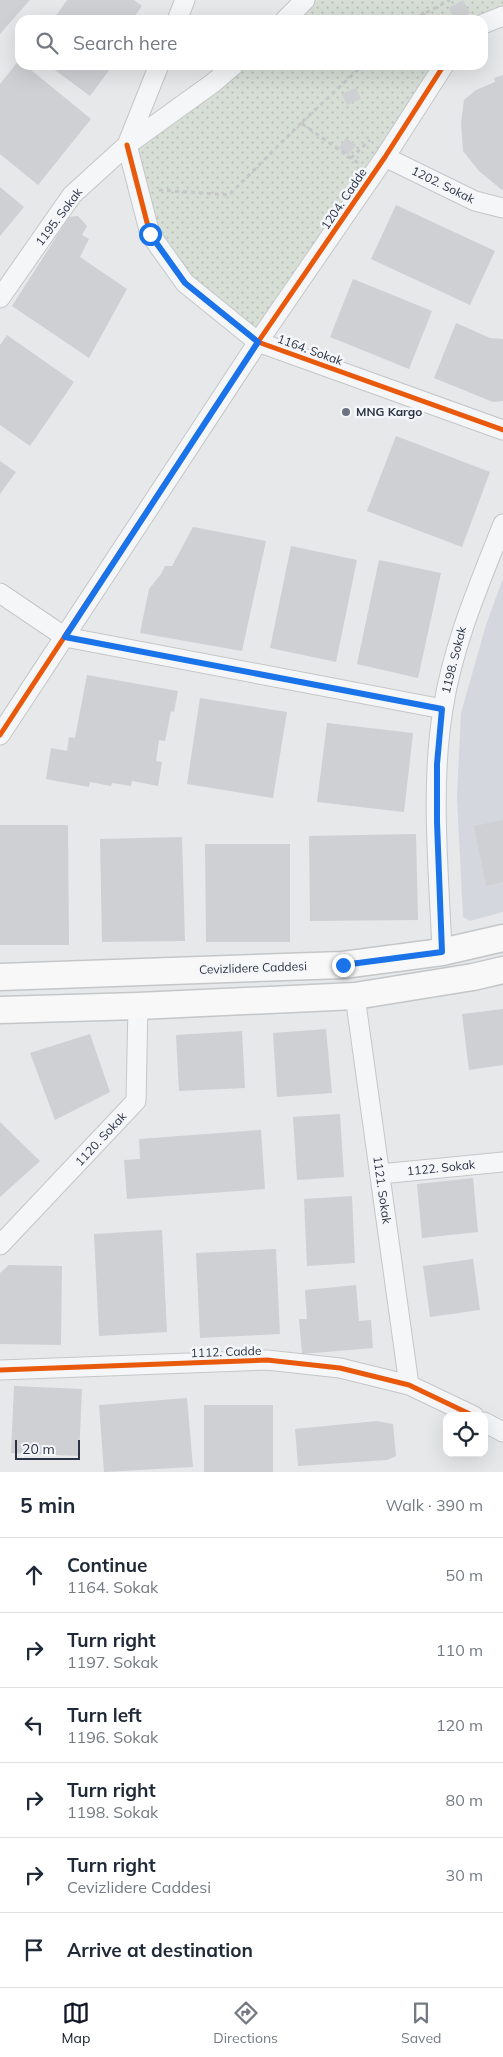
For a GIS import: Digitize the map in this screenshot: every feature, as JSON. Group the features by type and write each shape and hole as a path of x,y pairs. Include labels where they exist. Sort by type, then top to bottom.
{"main road":[{"name":"Cevizlidere Caddesi","path":"0,977 343,965 442,952 503,938"},
{"path":"0,1010 355,996 474,977 503,970"}],"street":[{"path":"179,15 185,0"},
{"path":"290,15 305,0"},
{"path":"488,22 503,16"},
{"path":"127,145 157,70"},
{"name":"1195. Sokak","path":"0,298 72,195 127,145 228,70"},
{"name":"1204. Cadde","path":"0,735 258,342 374,173 441,70"},
{"name":"1164. Sokak","path":"127,145 150,234 185,283 258,342 503,430"},
{"name":"1202. Sokak","path":"385,156 475,201 503,208"},
{"name":"1198. Sokak","path":"442,952 437,822 437,764 442,709 452,663 465,619 503,524"},
{"path":"0,593 65,637 442,709"},
{"name":"1121. Sokak","path":"355,996 409,1385"},
{"name":"1120. Sokak","path":"0,1245 136,1101 138,1006"},
{"name":"1122. Sokak","path":"380,1174 503,1162"},
{"name":"1112. Cadde","path":"0,1370 267,1360 340,1368 409,1385 466,1412"},
{"path":"488,1424 503,1432"}],"path":[{"path":"421,15 450,0"},
{"path":"138,188 229,195 358,70"},
{"path":"301,123 374,173"}],"shaded area":[{"path":"305,0 503,0 503,16 488,19 488,15 290,15"},
{"path":"227,70 441,70 258,342 185,283 150,234 127,145"},
{"path":"503,578 503,912 470,921 463,917 457,797 461,713 486,625"}],"building":[{"path":"0,0 30,0 15,15 0,34"},
{"path":"67,0 134,0 142,6 136,15 56,15"},
{"path":"463,0 470,13 466,15 453,15 449,8"},
{"path":"15,65 15,70 31,70 91,119 38,185 0,154 0,84"},
{"path":"55,70 109,70 90,96"},
{"path":"503,75 502,190 479,171 463,151 461,123 464,100 476,90 495,82 494,78"},
{"path":"356,88 361,99 347,105 342,94"},
{"path":"346,138 356,145 348,155 339,148"},
{"path":"0,187 24,207 0,236"},
{"path":"396,205 495,251 470,305 371,259"},
{"path":"78,216 87,226 82,235 89,239 80,257 127,289 89,358 12,306 69,217"},
{"path":"353,279 432,311 409,369 330,337"},
{"path":"456,323 490,338 503,339 503,401 493,402 434,378"},
{"path":"7,335 74,382 30,446 0,425 0,345"},
{"path":"396,436 490,472 462,547 367,511"},
{"path":"0,461 16,472 0,494"},
{"path":"193,527 266,541 242,651 140,633 149,589 165,566 172,566"},
{"path":"291,546 357,560 336,662 270,648"},
{"path":"379,560 441,573 418,678 357,664"},
{"path":"87,675 178,691 174,712 171,711 165,741 159,740 156,761 162,762 158,786 132,781 131,786 112,783 111,786 90,782 89,787 46,779 51,748 67,751 69,737 75,738"},
{"path":"200,698 287,712 273,798 187,784"},
{"path":"327,723 413,733 404,812 317,802"},
{"path":"503,820 503,882 486,886 474,826"},
{"path":"0,825 68,825 69,945 0,945"},
{"path":"416,834 418,920 310,921 309,836"},
{"path":"182,837 185,941 102,942 100,839"},
{"path":"205,844 290,844 290,942 206,942"},
{"path":"503,1009 503,1065 469,1070 462,1014"},
{"path":"326,1029 332,1093 277,1097 273,1033"},
{"path":"242,1031 245,1088 179,1091 176,1035"},
{"path":"90,1034 110,1092 55,1120 30,1053"},
{"path":"340,1114 344,1177 297,1180 293,1117"},
{"path":"0,1122 40,1161 0,1197"},
{"path":"261,1130 265,1189 127,1199 124,1160 140,1159 139,1139"},
{"path":"473,1178 478,1232 422,1238 417,1184"},
{"path":"352,1196 355,1263 307,1266 304,1199"},
{"path":"162,1230 167,1332 99,1336 94,1234"},
{"path":"276,1249 280,1334 200,1338 196,1253"},
{"path":"473,1259 480,1310 430,1317 423,1266"},
{"path":"9,1265 62,1266 61,1345 0,1344 0,1273"},
{"path":"356,1285 359,1321 371,1320 373,1348 302,1354 299,1319 307,1319 305,1290"},
{"path":"14,1386 82,1389 79,1456 11,1453"},
{"path":"187,1398 193,1467 104,1472 99,1405"},
{"path":"204,1405 273,1405 273,1472 204,1472"},
{"path":"377,1421 393,1424 396,1456 387,1460 298,1466 295,1429"}],"cycle path":[{"path":"0,735 258,342 385,157 441,70"},
{"path":"127,145 150,234 185,283 258,342 503,430"},
{"path":"0,1370 267,1360 340,1368 409,1385 466,1412"}],"place":[{"name":"MNG Kargo","path":"346,412"}],"route":[{"path":"150,234 185,283 258,342 65,637 442,709 437,764 437,822 442,952 343,965"}]}
